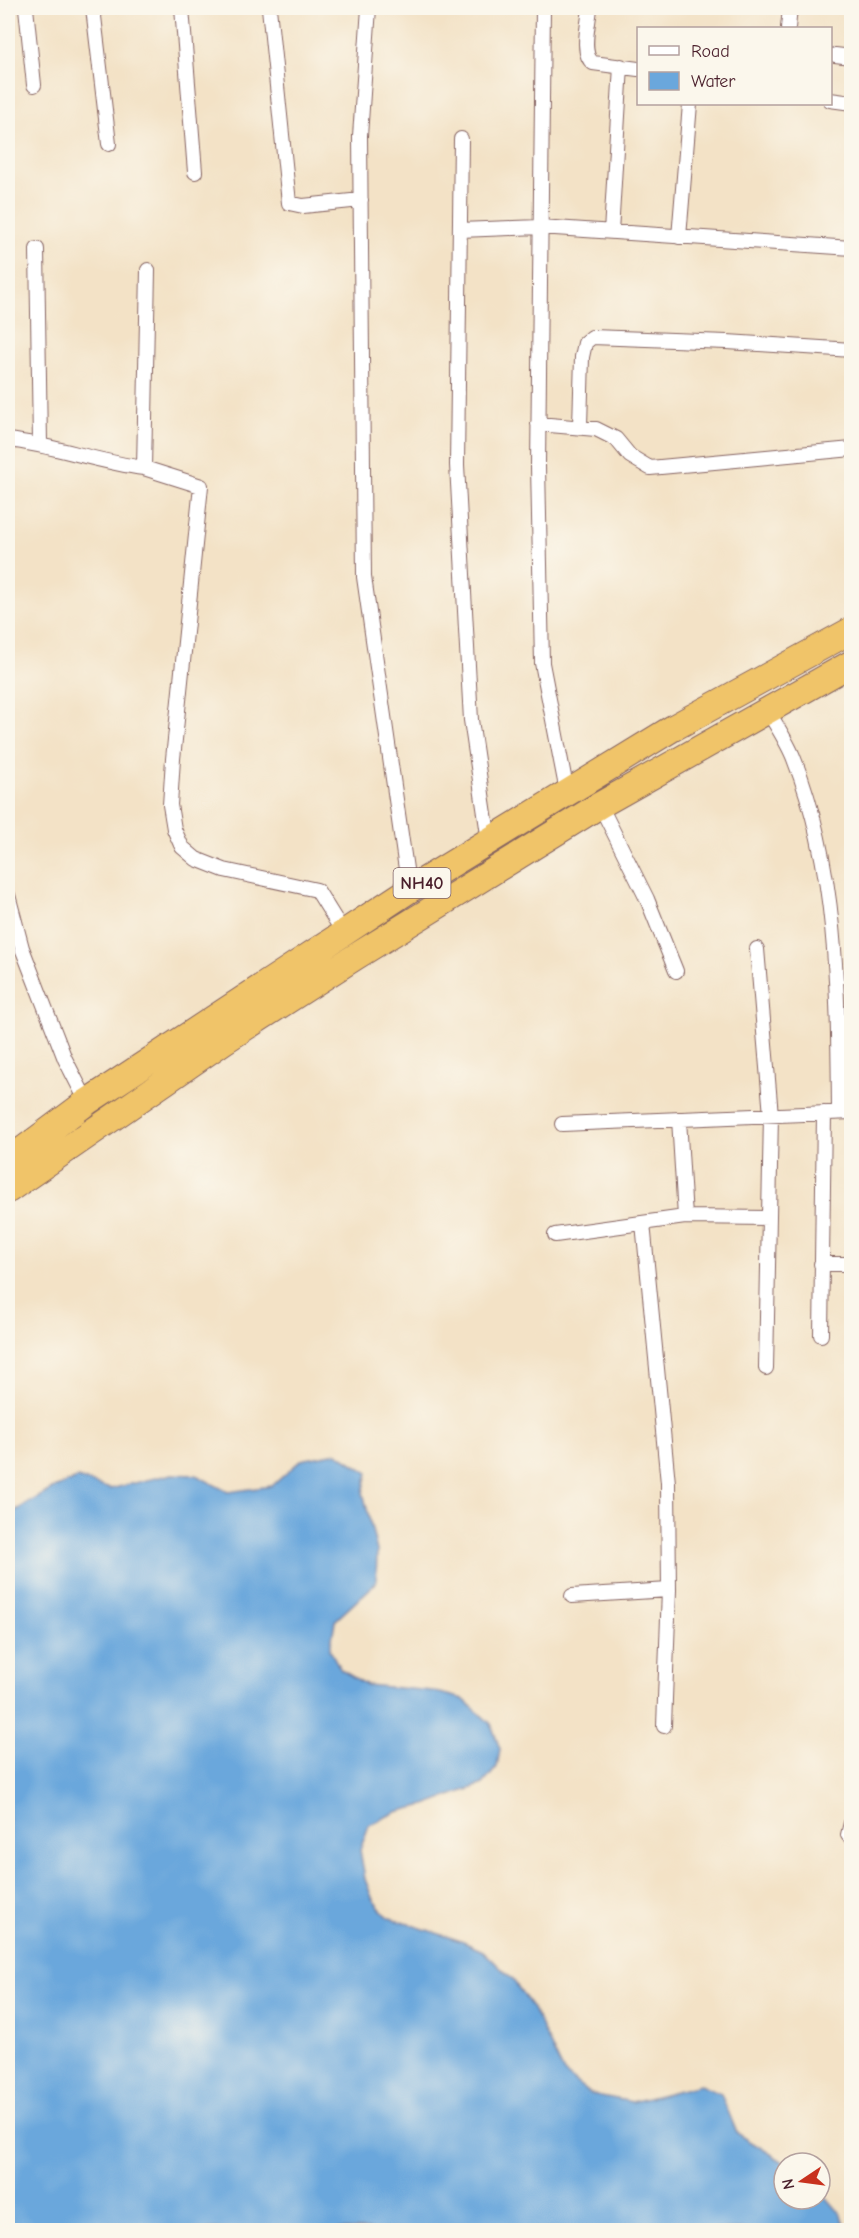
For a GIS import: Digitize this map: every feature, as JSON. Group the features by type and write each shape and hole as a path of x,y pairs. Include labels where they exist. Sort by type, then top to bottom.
{"highway":[{"name":"NH40","path":"8,1161 87,1102 212,1022 409,890 673,728 852,630"},
{"name":"NH40","path":"8,1191 224,1041 600,805 852,663"},
{"path":"765,679 774,708"}],"street":[{"path":"26,8 34,85"},
{"path":"93,8 109,144"},
{"path":"182,8 195,172"},
{"path":"269,8 290,203 303,206 361,200"},
{"path":"369,8 360,136 364,577 409,890"},
{"path":"543,8 538,424 542,663 567,792"},
{"path":"590,8 586,52 588,60 593,63 637,69"},
{"path":"788,27 790,8"},
{"path":"835,55 852,57"},
{"path":"611,232 621,66"},
{"path":"832,100 852,103"},
{"path":"680,237 690,105"},
{"path":"461,139 457,465 471,720 489,841"},
{"path":"460,230 540,227 852,248"},
{"path":"37,249 40,443"},
{"path":"144,468 148,270"},
{"path":"580,426 582,357 585,344 592,337 715,341 852,350"},
{"path":"538,424 596,429 616,439 630,456 650,468 852,449"},
{"path":"8,440 40,443 110,464 144,468 201,486 173,759 170,805 174,829 183,847 196,858 224,870 317,890 342,933"},
{"path":"562,1124 845,1112 834,949 823,863 808,800 774,708"},
{"path":"600,805 647,899 676,971"},
{"path":"8,896 21,948 64,1059 87,1102"},
{"path":"757,949 771,1115 766,1368"},
{"path":"821,1335 824,1113"},
{"path":"679,1119 686,1217"},
{"path":"555,1235 686,1217 768,1218"},
{"path":"643,1223 668,1483 669,1590 664,1726"},
{"path":"821,1264 852,1264"},
{"path":"572,1596 669,1590"},
{"path":"848,1835 852,1819"}],"water":[{"path":"337,1453 368,1473 363,1492 377,1551 376,1583 335,1621 330,1650 341,1670 367,1685 432,1691 463,1699 491,1724 500,1749 497,1767 483,1784 425,1805 396,1812 369,1825 360,1850 365,1879 373,1900 387,1917 461,1941 483,1951 513,1980 532,2007 564,2073 591,2094 632,2102 700,2085 721,2094 737,2133 772,2155 772,2211 832,2211 832,2204 841,2214 845,2230 8,2230 8,1515 54,1488 78,1478 110,1489 172,1474 196,1475 228,1492 272,1486 301,1460"}]}
